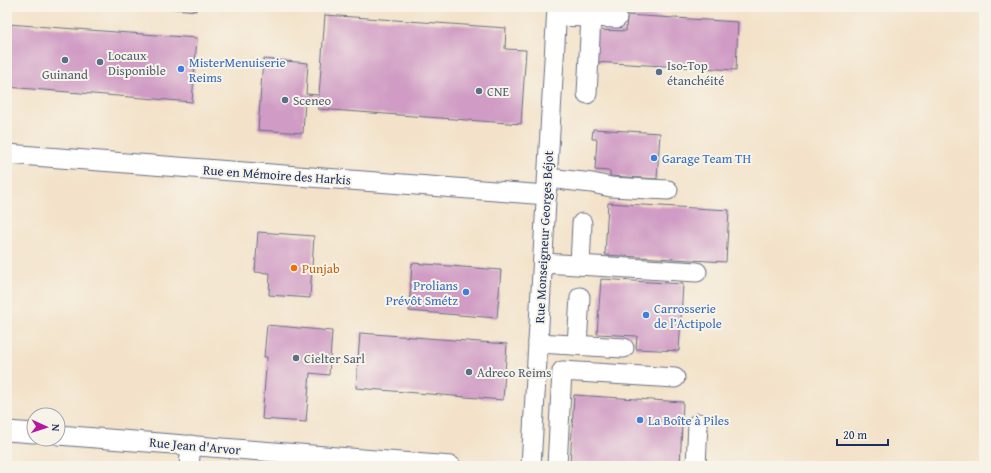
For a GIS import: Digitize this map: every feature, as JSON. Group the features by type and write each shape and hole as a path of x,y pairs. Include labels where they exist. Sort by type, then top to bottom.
{"street":[{"path":"557,12 591,17 617,18"},
{"name":"Rue Monseigneur Georges Béjot","path":"531,466 557,12"},
{"path":"587,94 591,17"},
{"name":"Rue en Mémoire des Harkis","path":"7,154 548,187 592,183 611,187 668,190"},
{"path":"580,265 582,223"},
{"path":"543,263 697,272"},
{"path":"577,345 580,297"},
{"path":"538,343 624,348"},
{"path":"557,466 562,371 675,378"},
{"path":"696,466 698,423"},
{"path":"7,431 26,432"},
{"name":"Rue Jean d'Arvor","path":"66,436 451,466"},
{"path":"189,466 191,445"}],"building":[{"path":"196,7 196,11 165,8"},
{"path":"325,15 506,28 505,49 526,50 521,124 318,109 319,102 305,101 303,133 258,130 263,59 308,63 306,94 319,95"},
{"path":"627,15 738,22 736,70 593,62 595,30 626,31"},
{"path":"8,24 197,38 192,102 7,87"},
{"path":"593,129 660,133 657,179 610,176 610,171 595,170 597,139 592,139"},
{"path":"608,203 729,210 726,262 605,255"},
{"path":"258,232 314,236 310,298 269,295 270,273 255,272"},
{"path":"412,263 501,270 497,318 409,311"},
{"path":"601,279 683,284 679,351 636,349 637,336 597,334"},
{"path":"267,325 332,331 329,375 310,373 306,422 262,419 267,357 264,357"},
{"path":"360,333 507,344 503,400 356,388"},
{"path":"574,395 683,402 680,466 570,466"}],"place":[{"name":"Guinand","path":"65,60"},
{"name":"Locaux Disponible","path":"100,62"},
{"name":"MisterMenuiserie Reims","path":"181,69"},
{"name":"Iso-Top étanchéité","path":"659,72"},
{"name":"CNE","path":"479,91"},
{"name":"Sceneo","path":"285,100"},
{"name":"Garage Team TH","path":"654,158"},
{"name":"Punjab","path":"294,268"},
{"name":"Prolians Prévôt Smétz","path":"466,292"},
{"name":"Carrosserie de l’Actipole","path":"646,315"},
{"name":"Cielter Sarl","path":"296,358"},
{"name":"Adreco Reims","path":"469,372"},
{"name":"La Boîte à Piles","path":"640,420"}]}
